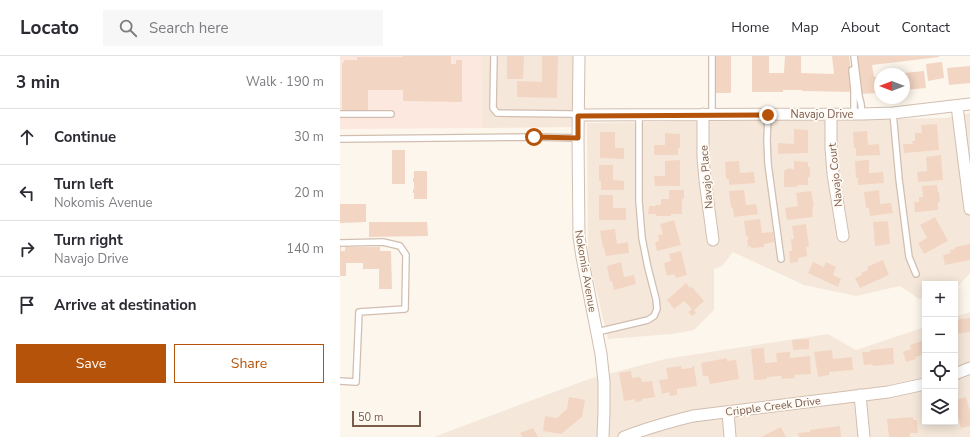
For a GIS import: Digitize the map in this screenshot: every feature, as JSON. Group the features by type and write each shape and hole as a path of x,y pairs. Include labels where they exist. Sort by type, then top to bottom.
{"street":[{"name":"Nokomis Avenue","path":"579,56 579,237 601,354 604,382 603,437"},
{"name":"Navajo Drive","path":"578,116 894,113 970,104"},
{"path":"957,106 970,209"},
{"name":"Navajo Place","path":"707,114 703,157 713,240"},
{"name":"Navajo Court","path":"831,114 833,174 843,236"},
{"path":"958,373 970,368"},
{"name":"Cripple Creek Drive","path":"624,437 670,421 693,416 888,392 922,385"},
{"path":"860,395 864,437"},
{"path":"728,412 730,437"}],"lane":[{"path":"494,56 493,108 498,113 571,114 578,116"},
{"path":"707,114 712,56"},
{"path":"850,56 858,114"},
{"path":"854,56 861,104 858,114"},
{"path":"894,113 899,179 909,257 916,274"},
{"path":"340,114 391,114"},
{"path":"597,332 648,320 654,316 657,309 642,238 639,201 640,115"},
{"path":"768,115 768,164 781,259"},
{"path":"340,139 578,138"},
{"path":"340,243 383,242 400,246 406,255 405,309 359,312 356,382 340,381"}],"shaded area":[{"path":"340,56 481,56 482,128 340,129"},
{"path":"481,56 573,56 573,127 482,128"},
{"path":"970,113 970,273 958,287 958,281 922,281 922,298 919,299 900,286 856,296 804,285 733,252 722,266 714,269 714,310 694,330 673,334 608,339 588,256 587,123 945,118"},
{"path":"970,312 970,437 434,437 589,379 665,359 828,334 856,350 922,328 922,425 958,425 958,316"}],"building":[{"path":"451,56 451,64 456,64 456,60 462,60 462,102 403,101 403,90 368,90 368,111 342,111 342,64 345,60 357,60 357,57"},
{"path":"507,56 524,56 523,79 507,79"},
{"path":"542,56 558,56 557,98 517,97 517,81 542,82"},
{"path":"716,56 731,56 731,93 715,93"},
{"path":"752,56 769,56 769,73 784,73 785,56 801,56 801,73 834,74 832,56 849,56 854,92 783,90 783,92 752,92"},
{"path":"854,56 939,56 872,65 874,93 859,94"},
{"path":"942,62 944,78 928,81 926,64"},
{"path":"970,66 970,83 949,85 947,68"},
{"path":"924,71 926,88 910,89 910,72"},
{"path":"937,124 939,150 904,153 903,144 913,144 912,141 915,141 915,133 922,133 921,125"},
{"path":"794,129 808,130 808,153 778,154 778,143 794,144"},
{"path":"867,131 868,145 879,144 880,155 856,156 853,132"},
{"path":"600,132 615,132 615,148 624,148 624,159 600,158"},
{"path":"665,133 680,134 680,148 678,148 678,155 654,155 654,145 665,145"},
{"path":"392,150 405,150 405,184 392,184"},
{"path":"941,155 943,180 918,182 917,172 927,171 926,157"},
{"path":"680,160 680,186 655,186 654,176 665,176 665,161"},
{"path":"869,160 869,173 883,172 884,183 858,185 855,161"},
{"path":"739,161 740,173 754,172 755,183 729,185 729,179 726,179 725,162"},
{"path":"794,161 808,162 808,167 810,167 810,177 808,177 808,185 784,187 784,171 789,168 794,170"},
{"path":"599,165 613,165 613,180 624,181 624,190 601,190 601,181 599,181"},
{"path":"414,171 427,171 427,199 414,199"},
{"path":"937,185 940,202 938,202 938,210 915,212 914,202 919,202 919,197 923,197 922,186"},
{"path":"669,190 684,190 684,199 682,199 682,214 656,216 656,214 648,214 649,206 661,205 661,199 669,199"},
{"path":"744,190 746,205 756,204 758,214 734,217 733,207 731,208 729,191"},
{"path":"879,190 880,204 891,203 893,213 870,216 869,208 866,208 864,192"},
{"path":"811,191 814,206 812,209 813,217 787,220 785,208 798,206 796,193"},
{"path":"599,195 613,195 613,208 626,208 626,220 599,220"},
{"path":"340,204 366,204 366,222 340,223"},
{"path":"935,217 948,241 924,254 918,243 927,238 920,225"},
{"path":"760,219 762,233 773,232 774,242 764,244 764,247 748,247 748,236 746,236 744,221"},
{"path":"674,220 681,245 657,251 655,242 659,241 658,235 663,234 660,224"},
{"path":"888,221 890,244 875,246 873,222"},
{"path":"369,222 427,222 428,236 369,237"},
{"path":"806,224 809,247 806,247 807,256 798,258 798,262 790,263 789,251 792,251 791,239 794,239 792,226"},
{"path":"615,229 617,244 628,242 629,253 606,256 600,231"},
{"path":"970,244 970,260 945,265 943,255 951,253 950,250 955,249 955,247"},
{"path":"340,247 341,251 345,251 345,247 380,247 380,251 391,251 392,289 379,289 379,269 363,269 363,263 346,263 346,276 340,276"},
{"path":"681,251 687,275 676,278 674,274 667,276 664,263 671,261 669,254"},
{"path":"883,260 889,275 860,288 855,278 868,270 867,267"},
{"path":"621,262 624,277 634,275 636,284 614,290 612,281 610,282 607,266"},
{"path":"813,262 824,267 826,262 836,267 833,275 841,279 838,287 808,273"},
{"path":"686,283 690,288 692,287 704,301 694,310 696,313 692,316 688,312 692,309 684,301 674,309 667,300"},
{"path":"970,318 970,332 958,334 958,320"},
{"path":"809,339 809,349 793,350 792,340"},
{"path":"922,341 922,355 915,357 916,359 906,362 903,352 911,349 910,345"},
{"path":"764,348 765,363 777,362 776,353 790,352 790,358 810,356 811,374 794,375 795,378 782,379 781,376 754,380 751,349"},
{"path":"893,348 894,364 873,366 872,364 864,365 862,352"},
{"path":"832,350 833,359 852,357 853,370 829,372 829,375 818,377 814,352"},
{"path":"727,358 727,361 736,360 739,379 710,384 708,376 703,376 701,363"},
{"path":"681,366 682,369 692,368 694,366 697,386 677,389 677,395 670,396 669,392 662,394 659,380 668,379 666,368"},
{"path":"631,371 632,378 639,377 641,378 642,382 652,381 655,397 642,399 642,401 635,402 635,399 624,401 619,373"},
{"path":"569,397 585,400 582,417 561,434 543,431 545,416 557,418 567,409"},
{"path":"966,397 970,412 970,426 961,428 958,417 958,399"},
{"path":"913,417 913,420 917,420 918,433 910,433 910,437 889,437 887,419"},
{"path":"840,426 841,437 799,437 798,433 810,432 810,430"},
{"path":"781,427 786,437 761,437"},
{"path":"533,428 538,437 522,437 520,433"}],"route":[{"path":"534,137 578,138 578,116 703,114 768,115"}]}
